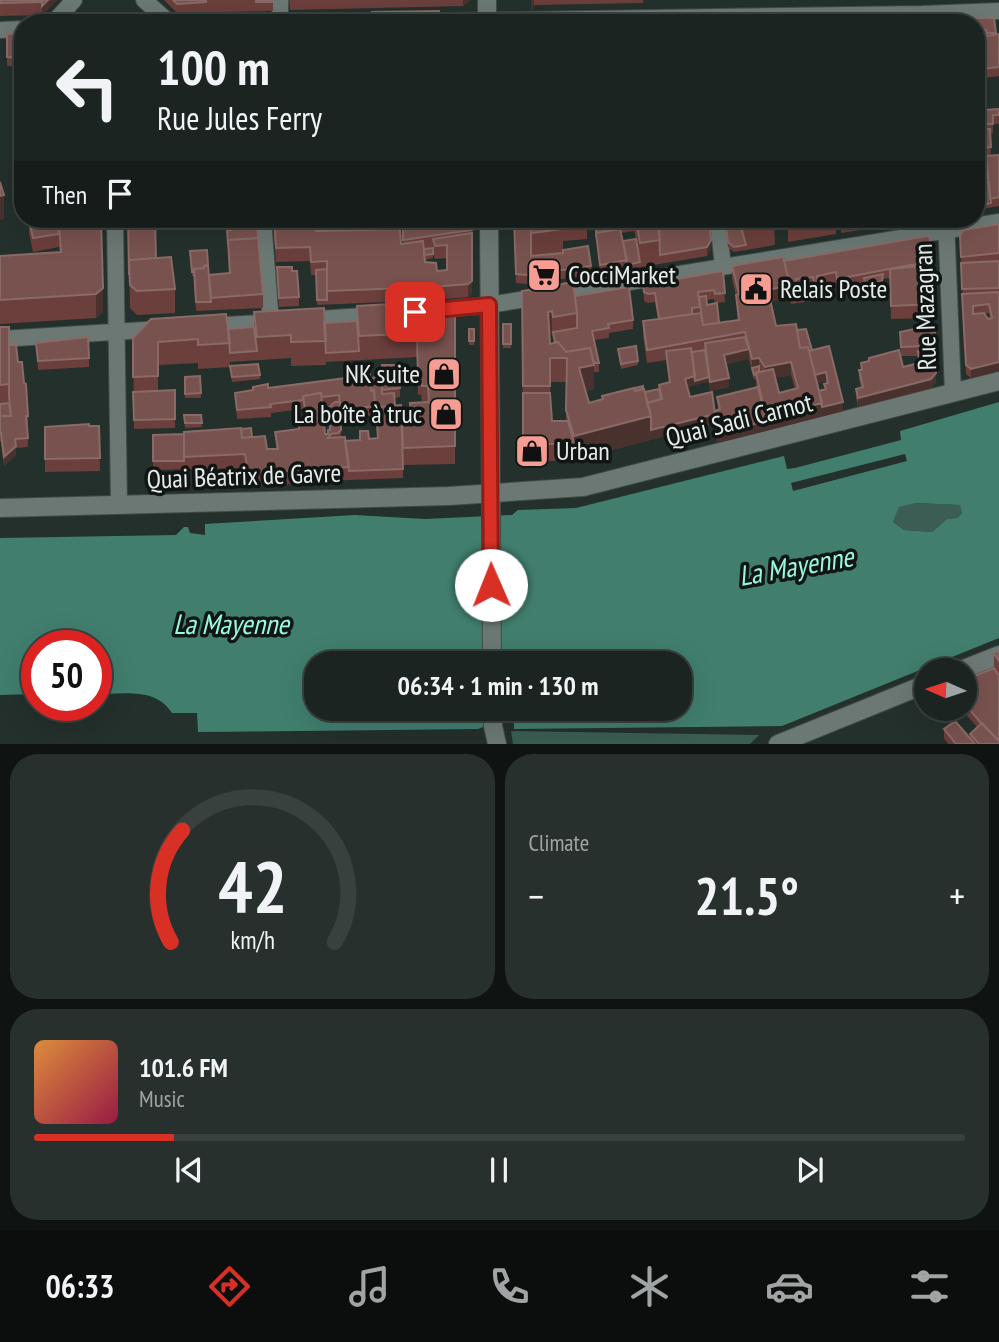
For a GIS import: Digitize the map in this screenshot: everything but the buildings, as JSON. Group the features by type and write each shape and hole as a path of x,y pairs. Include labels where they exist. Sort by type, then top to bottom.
{"street":[{"path":"61,14 74,0"},
{"path":"144,0 160,14"},
{"path":"880,14 999,11"},
{"path":"116,228 120,506"},
{"path":"264,228 271,323"},
{"path":"489,228 492,651"},
{"path":"719,228 723,267"},
{"path":"415,312 489,305 723,267 930,228"},
{"name":"Rue Mazagran","path":"946,228 953,393"},
{"path":"0,338 391,314"},
{"name":"Quai Sadi Carnot","path":"490,493 583,487 999,381"},
{"name":"Quai Béatrix de Gavre","path":"0,508 490,493"},
{"path":"977,664 999,655"},
{"path":"778,744 914,689"}],"shaded area":[{"path":"916,503 961,505 962,513 957,518 947,519 932,532 904,530 893,522 899,506"},
{"path":"511,731 759,735 750,744 513,744"}],"water":[{"name":"La Mayenne","path":"999,402 999,638 950,658 914,658 914,672 782,726 514,729 514,721 692,721 692,651 304,651 304,721 498,721 478,729 198,732 197,713 172,713 157,699 148,696 112,694 112,630 21,630 21,694 0,695 0,538 176,535 184,527 188,527 190,533 205,535 205,524 355,515 425,519 512,515 518,510 576,508 784,456 787,469 795,468 901,440 900,431","holes":["905,454 907,461 793,491 791,483","916,503 960,505 962,513 957,518 947,519 932,532 904,530 893,522 899,507"]}],"place":[{"name":"CocciMarket","path":"544,275"},
{"name":"Relais Poste","path":"756,289"},
{"name":"NK suite","path":"444,374"},
{"name":"La boîte à truc","path":"446,414"},
{"name":"Urban","path":"532,451"}],"route":[{"path":"415,312 489,305 491,585"}]}
